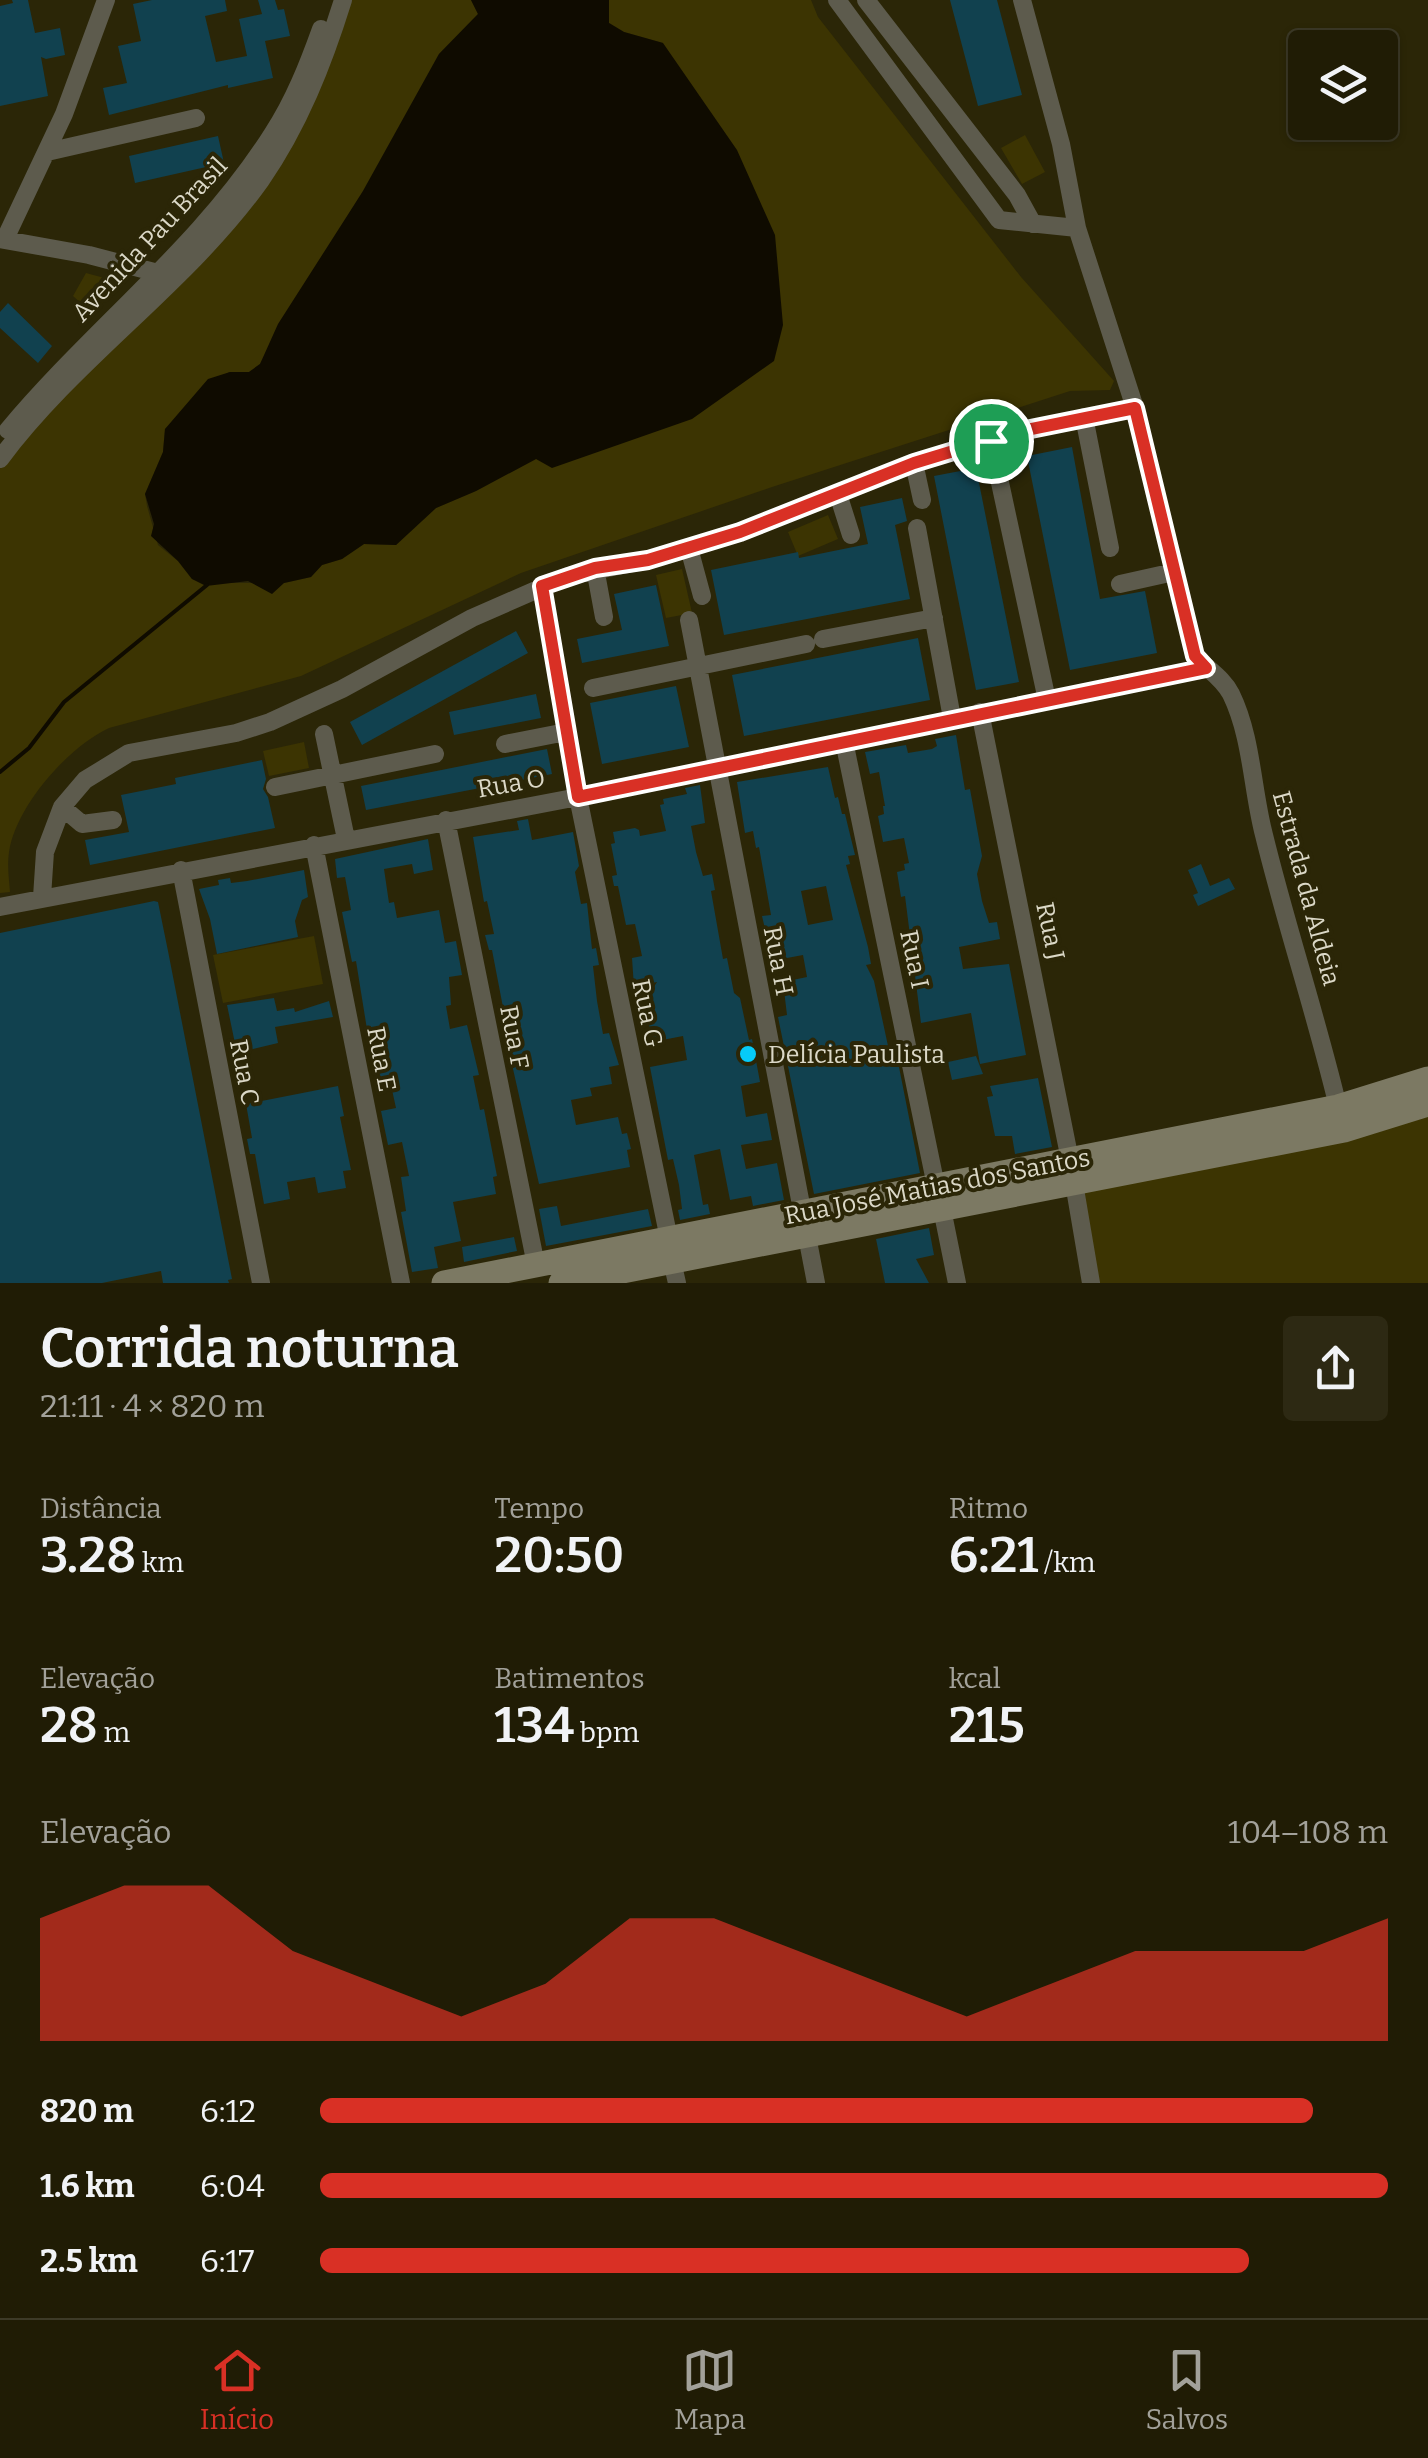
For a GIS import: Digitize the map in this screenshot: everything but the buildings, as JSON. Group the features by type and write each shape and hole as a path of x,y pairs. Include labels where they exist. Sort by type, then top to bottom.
{"main road":[{"name":"Rua José Matias dos Santos","path":"1341,1118 1428,1079"},
{"name":"Rua José Matias dos Santos","path":"561,1283 673,1261 804,1224 1428,1104"},
{"name":"Rua José Matias dos Santos","path":"444,1283 536,1265 673,1261"}],"street":[{"path":"106,0 90,51 47,152 2,239 90,255 158,273"},
{"name":"Avenida Pau Brasil","path":"0,440 227,196 272,135 310,61 332,0"},
{"path":"0,459 58,393 228,221 259,183 298,120 321,66 342,0"},
{"path":"837,0 1000,220 1077,228"},
{"path":"866,0 1017,195 1034,224"},
{"name":"Estrada da Aldeia","path":"1022,0 1061,144 1077,228 1135,408 1195,656 1224,682 1245,735 1266,845 1341,1118"},
{"path":"47,152 196,118"},
{"path":"42,898 46,852 62,808 85,780 129,753 236,733 287,715 542,586 595,568 648,560 689,548 914,463 1016,432 1135,408"},
{"path":"1084,417 1110,548"},
{"path":"991,441 1047,700"},
{"path":"914,463 922,500"},
{"path":"838,494 852,535"},
{"path":"917,528 952,718"},
{"path":"689,548 702,596"},
{"path":"595,568 604,617"},
{"path":"1120,584 1174,572"},
{"name":"Rua G","path":"542,586 578,797 673,1261"},
{"path":"593,688 934,618"},
{"name":"Rua H","path":"688,620 816,1283"},
{"name":"Rua O","path":"0,906 578,797 1206,668"},
{"name":"Rua J","path":"980,712 1091,1283"},
{"path":"505,744 566,732"},
{"path":"324,734 346,838"},
{"name":"Rua I","path":"844,741 957,1283"},
{"path":"275,786 435,754"},
{"path":"62,808 82,824 113,820"},
{"name":"Rua F","path":"446,820 536,1265"},
{"name":"Rua E","path":"314,846 401,1283"},
{"name":"Rua C","path":"180,870 261,1283"}],"shaded area":[{"path":"343,0 471,0 478,14 439,54 260,364 249,372 229,372 165,429 163,452 145,494 147,506 158,545 192,579 284,583 311,577 322,565 342,559 364,544 396,545 436,508 536,459 663,43 624,32 609,23 609,0 811,0 818,17 1021,277 1114,381 1110,390 1070,391 521,573 301,676 109,728 61,763 33,798 9,852 10,892 0,893 0,459 228,221"},
{"path":"471,0 609,0 609,23 624,32 663,43 737,150 775,235 783,325 774,361 692,419 552,468 536,459 436,508 396,545 364,544 342,559 322,565 311,577 284,583 272,594 248,581 206,586 192,579 151,536 154,524 145,494 163,452 165,429 208,379 230,372 249,372 260,364 278,324 363,191 439,54 478,14"},
{"path":"1025,135 1045,172 1022,184 1001,148"},
{"path":"86,273 123,283 92,313 73,296"},
{"path":"828,515 838,539 798,556 788,532"},
{"path":"682,569 692,613 666,618 656,575"},
{"path":"304,742 309,768 269,776 263,751"},
{"path":"314,936 323,984 223,1003 213,955"},
{"path":"1428,1104 1428,1283 1091,1283 1074,1183"}],"waterway":[{"path":"0,772 29,748 64,702 207,585"}],"place":[{"name":"Delícia Paulista","path":"748,1054"}],"route":[{"path":"1135,408 1195,656 1206,668 578,797 542,586 595,568 648,560 740,532 914,463 991,441 1016,432 1135,408"}]}
